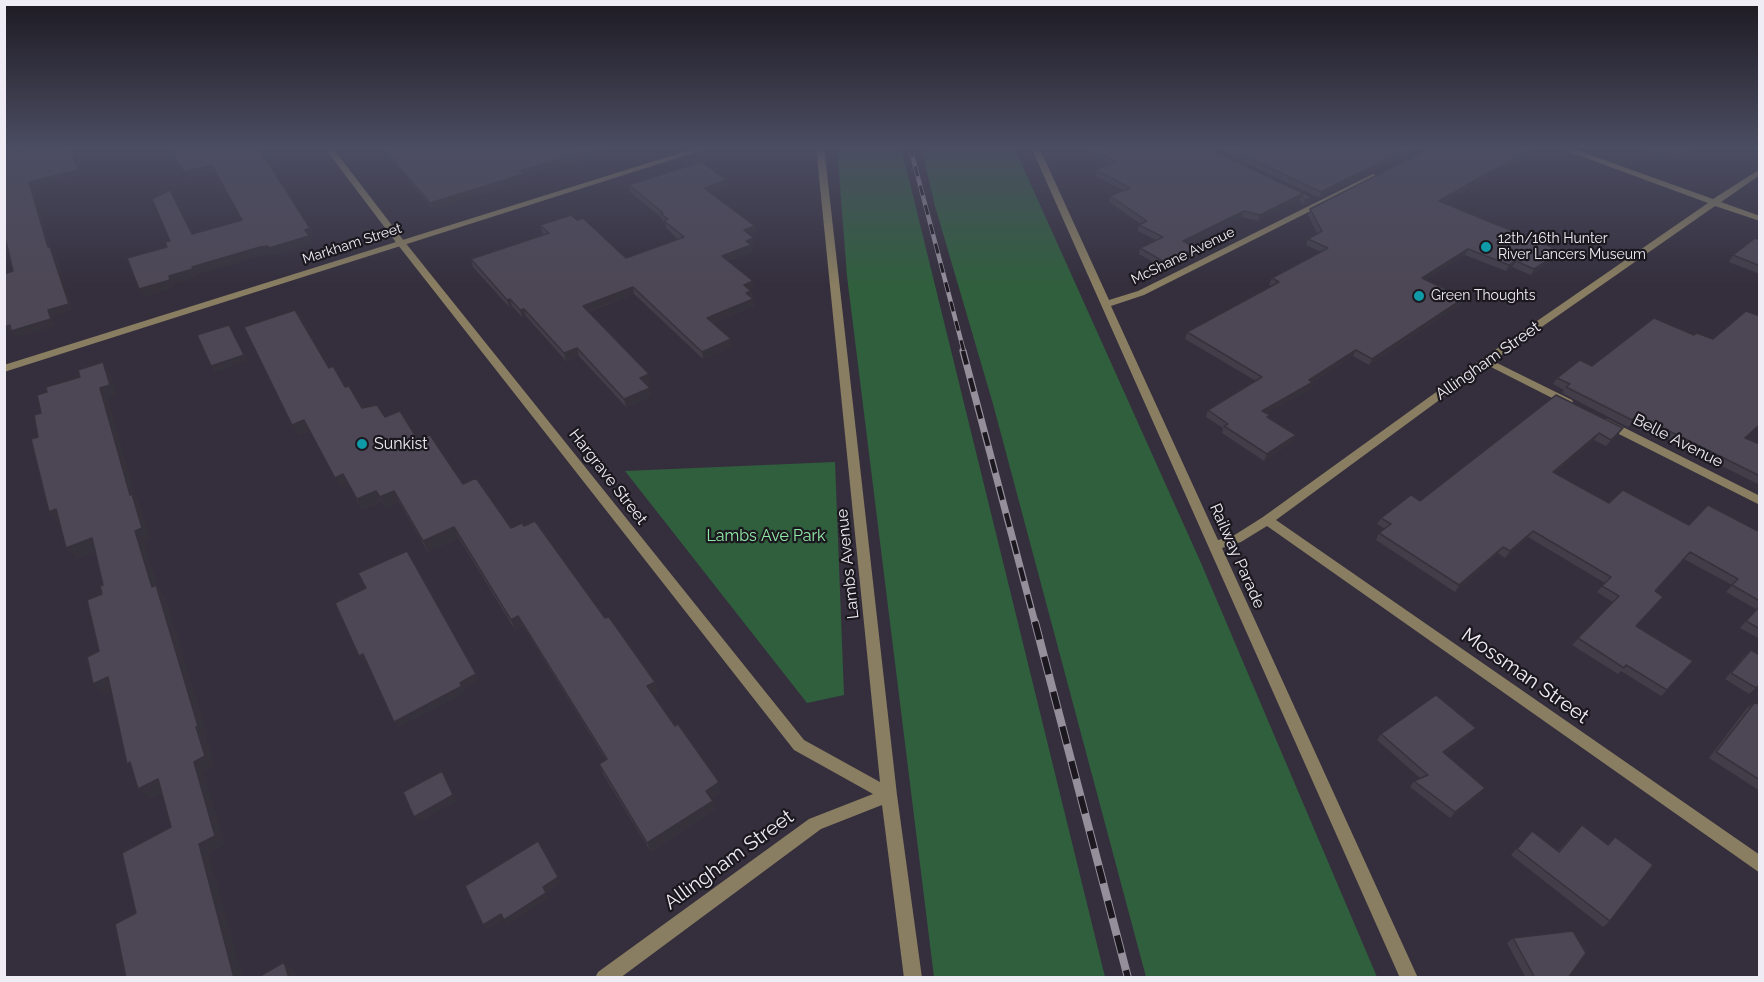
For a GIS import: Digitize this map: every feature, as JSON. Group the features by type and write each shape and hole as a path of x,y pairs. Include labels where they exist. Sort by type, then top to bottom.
{"street":[{"name":"Hargrave Street","path":"363,193 799,746 889,795"},
{"name":"Markham Street","path":"4,369 561,193"},
{"name":"Lambs Avenue","path":"825,193 889,795 913,978"},
{"name":"Railway Parade","path":"1055,193 1408,978"},
{"name":"McShane Avenue","path":"1105,305 1141,293 1341,193"},
{"path":"1687,193 1760,219"},
{"name":"Allingham Street","path":"1215,546 1237,539 1267,520 1486,361 1729,193"},
{"path":"1486,361 1574,405"},
{"name":"Belle Avenue","path":"1594,416 1760,501"},
{"name":"Mossman Street","path":"1267,520 1760,865"},
{"name":"Allingham Street","path":"604,978 815,824 889,795"}],"green space":[{"path":"841,193 912,193 1105,977 934,977 847,276"},
{"path":"932,193 1035,193 1201,563 1377,977 1146,977 993,404"},
{"name":"Lambs Ave Park","path":"835,462 844,695 807,703 625,471"}],"building":[{"path":"4,193 32,193 48,247 50,247 69,304 48,310 51,319 11,331 10,325 4,327 4,274 13,271 4,233"},
{"path":"164,193 171,193 192,234 242,220 227,193 287,193 310,228 305,230 309,236 269,248 268,246 260,247 192,267 193,269 169,276 170,280 139,289 127,258 167,247 165,242 170,241 152,199"},
{"path":"421,193 463,193 430,203"},
{"path":"639,193 710,193 755,226 744,230 754,238 746,241 751,245 722,256 753,281 744,285 751,291 746,293 753,299 707,318 731,339 702,352 633,287 583,306 649,374 640,378 650,388 624,399 577,348 564,353 524,309 520,310 510,299 507,300 471,259 549,233 540,225 571,215 577,220 583,218 626,258 684,237 664,221 668,219 661,214 663,213"},
{"path":"1118,193 1302,193 1311,197 1305,200 1302,194 1260,215 1244,211 1183,241 1196,248 1166,263 1140,248 1163,237 1139,225 1147,221 1110,196"},
{"path":"1342,193 1453,193 1439,201 1561,251 1534,269 1516,261 1509,265 1468,249 1422,278 1464,298 1372,359 1356,350 1309,380 1313,382 1262,411 1270,415 1267,417 1296,435 1267,454 1224,426 1228,424 1208,410 1262,377 1187,332 1279,282 1272,278 1328,248 1308,239 1322,231 1310,209"},
{"path":"1755,238 1760,240 1760,266 1733,255"},
{"path":"295,310 329,368 333,366 345,387 349,386 362,408 377,405 385,417 400,411 418,440 430,435 463,484 476,478 511,528 535,521 605,618 609,617 655,682 647,686 675,726 678,724 719,782 706,791 713,801 647,843 599,764 607,759 518,616 511,620 454,527 423,541 394,491 380,497 376,491 357,499 343,474 335,478 304,420 292,425 244,327"},
{"path":"1746,311 1760,316 1760,424 1745,438 1760,444 1760,476 1637,415 1632,420 1566,387 1570,384 1557,378 1580,360 1592,366 1654,318 1694,335 1697,333 1713,339"},
{"path":"229,325 244,355 211,366 197,335"},
{"path":"103,362 110,385 100,388 130,495 132,494 142,528 135,531 152,587 156,585 205,756 194,762 215,836 199,844 234,978 126,978 115,924 136,913 122,853 171,827 158,779 138,789 130,762 127,764 108,677 93,684 87,657 99,651 87,600 102,594 100,586 103,585 92,538 66,548 56,509 49,512 31,439 38,437 34,415 41,413 37,395 47,392 46,387 80,377 78,370"},
{"path":"1556,395 1623,428 1611,440 1599,433 1553,472 1609,503 1623,490 1689,525 1708,505 1760,532 1760,601 1732,585 1738,579 1690,552 1655,591 1663,597 1636,626 1693,661 1667,690 1626,665 1624,668 1578,638 1619,596 1602,586 1611,577 1533,531 1510,551 1503,547 1459,585 1379,533 1391,524 1381,518 1411,495 1420,501"},
{"path":"407,551 476,674 460,683 462,686 394,722 363,654 359,656 335,603 366,588 358,573"},
{"path":"1760,606 1760,629 1746,621"},
{"path":"1751,650 1760,655 1760,684 1756,688 1731,673"},
{"path":"1436,695 1476,728 1443,752 1485,788 1455,812 1414,781 1428,775 1381,734"},
{"path":"1755,702 1760,705 1760,780 1716,752"},
{"path":"442,771 453,795 414,817 403,792"},
{"path":"1582,825 1608,845 1615,837 1653,865 1610,921 1517,849 1532,831 1559,852"},
{"path":"538,841 558,877 543,887 546,893 504,920 501,914 483,925 465,886"},
{"path":"1573,931 1586,953 1568,978 1535,978 1513,938"},
{"path":"284,962 289,978 257,978"}],"railway":[{"path":"922,193 964,352"},
{"path":"963,351 1035,623"},
{"path":"1035,622 1128,978"}],"place":[{"name":"12th/16th Hunter River Lancers Museum","path":"1486,247"},
{"name":"Green Thoughts","path":"1419,296"},
{"name":"Sunkist","path":"362,444"}]}
